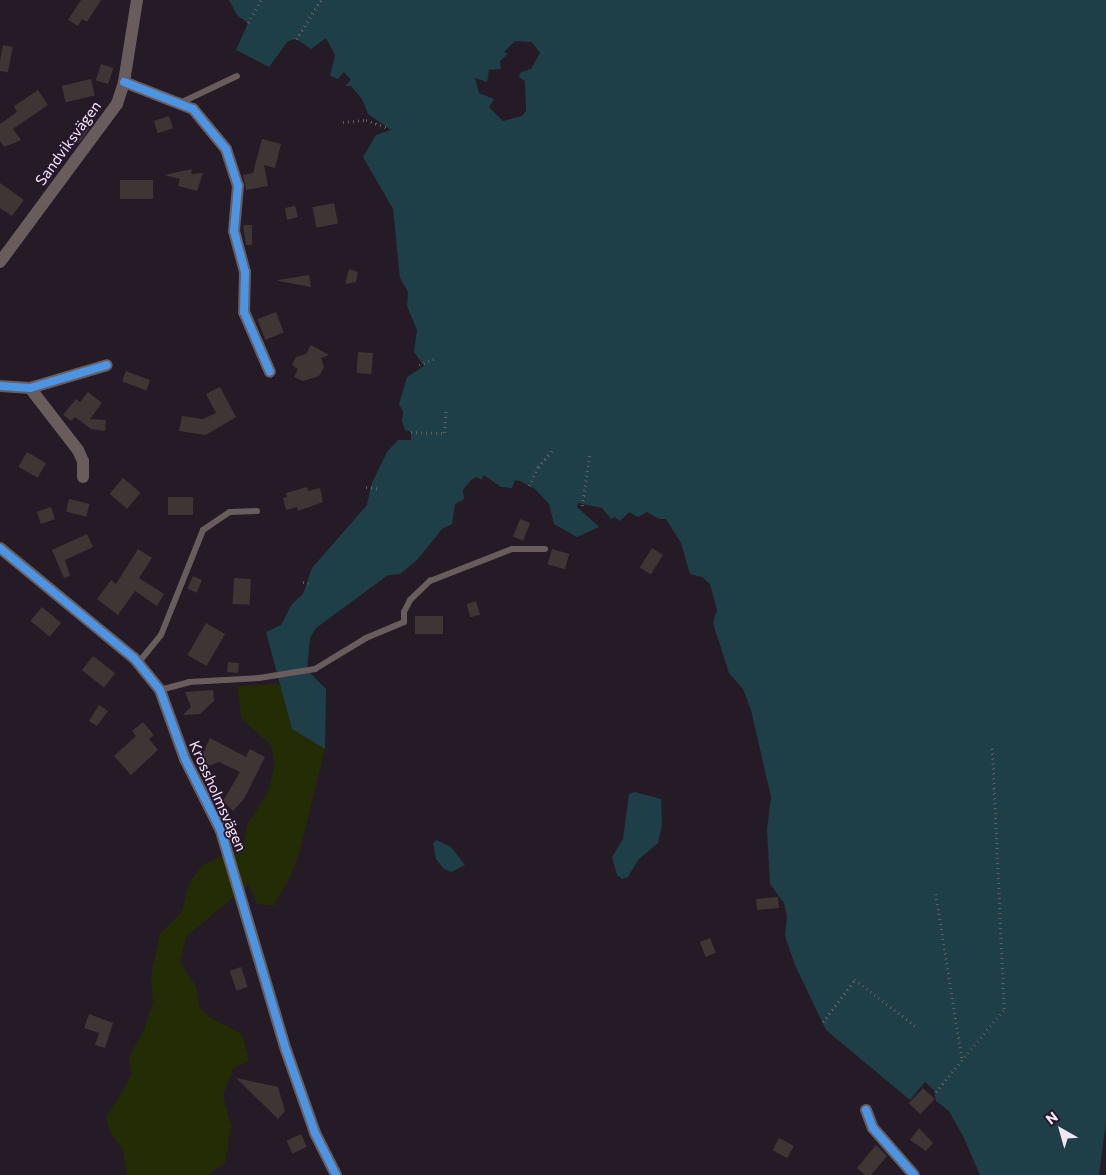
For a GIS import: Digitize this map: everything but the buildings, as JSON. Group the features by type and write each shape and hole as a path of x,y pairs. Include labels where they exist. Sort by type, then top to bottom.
{"street":[{"name":"Sandviksvägen","path":"0,262 109,118 124,82 137,0"},
{"path":"124,82 180,102 198,114 226,149 238,186 234,231 245,272 244,312 270,372"},
{"path":"0,386 30,388 107,365"},
{"path":"30,388 78,450 83,461 83,477"},
{"name":"Krossholmsvägen","path":"0,548 139,662 160,690 185,759 222,831 286,1050 315,1133 336,1175"},
{"path":"866,1110 873,1128 914,1175"}],"lane":[{"path":"180,102 237,76"},
{"path":"139,662 161,635 203,530 230,512 257,512"},
{"path":"160,690 189,682 259,678 315,669 366,638 404,622 404,612 410,600 430,581 512,549 545,549"}],"path":[{"path":"248,23 261,0"},
{"path":"296,39 321,0"},
{"path":"344,122 366,120 388,128"},
{"path":"419,365 434,359"},
{"path":"411,432 444,433 446,410"},
{"path":"529,486 538,467 553,450"},
{"path":"582,506 590,452"},
{"path":"366,487 381,489"},
{"path":"304,582 309,584"},
{"path":"936,1092 1004,1009 992,746"},
{"path":"936,894 962,1059"},
{"path":"823,1022 855,979 917,1027"}],"green space":[{"path":"280,684 292,729 325,749 300,850 290,877 273,906 257,904 249,884 186,937 180,961 196,987 199,1007 209,1017 242,1034 249,1061 233,1068 223,1095 231,1126 225,1163 208,1175 127,1175 123,1150 111,1134 106,1118 132,1075 129,1057 144,1030 153,1002 151,977 160,934 182,912 189,883 203,865 244,845 247,825 268,792 275,763 271,745 241,718 238,686"}],"water":[{"path":"229,0 1106,0 1106,1121 1099,1175 980,1175 963,1136 949,1111 936,1101 934,1090 925,1082 910,1100 826,1030 795,965 785,936 787,916 784,903 770,884 767,829 771,797 751,710 743,689 729,673 713,623 717,610 710,584 702,577 690,574 681,543 666,519 659,519 647,512 638,517 629,512 620,521 615,517 611,519 602,508 578,503 577,507 599,527 577,537 554,524 549,504 535,489 515,480 512,488 501,487 484,475 481,480 477,477 471,480 463,490 464,499 455,504 452,524 442,529 417,560 400,574 388,575 316,628 310,638 307,670 326,689 325,749 292,729 266,632 281,625 292,604 303,594 312,568 367,505 371,485 387,452 398,440 411,440 411,432 405,430 402,421 403,412 399,404 407,377 424,366 414,352 417,330 407,306 408,292 400,278 393,209 363,157 376,135 391,130 368,114 362,99 351,86 345,86 351,80 344,72 338,79 330,76 335,55 326,38 311,49 296,39 288,41 269,67 236,50 248,23 237,15","holes":["515,41 532,42 540,53 531,69 521,72 519,77 525,81 526,111 522,116 503,121 489,107 494,99 479,93 475,78 487,82 489,70 501,69 500,61 508,54 504,52"]},
{"path":"635,792 661,799 662,825 658,843 638,860 628,877 622,879 617,875 612,857 623,839 629,794"},
{"path":"436,840 451,847 465,865 451,872 444,869 436,859 433,843"}],"cycle path":[{"path":"124,82 193,109 226,149 238,186 234,231 245,272 244,312 270,372"},
{"path":"0,386 30,388 107,365"},
{"path":"0,548 134,658 160,690 185,759 221,831 286,1050 315,1133 336,1175"},
{"path":"866,1110 873,1128 914,1175"}]}
